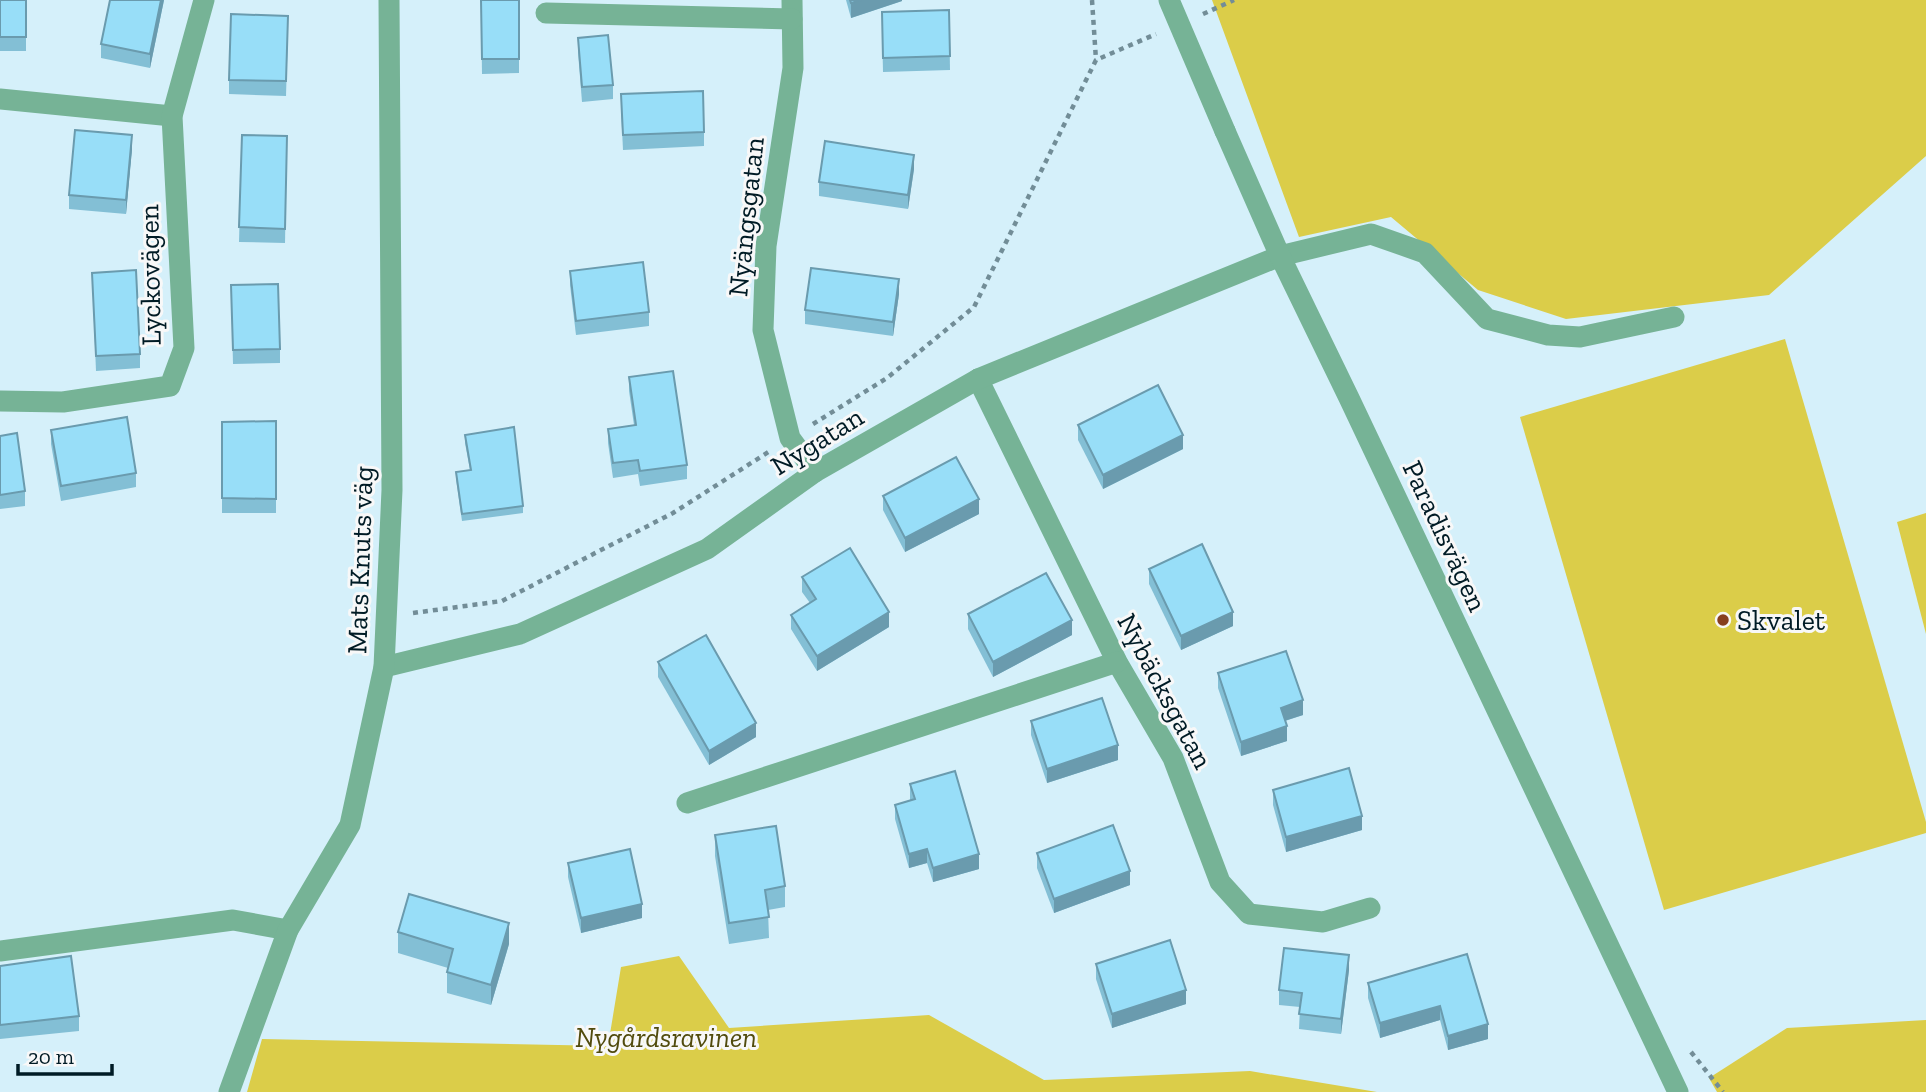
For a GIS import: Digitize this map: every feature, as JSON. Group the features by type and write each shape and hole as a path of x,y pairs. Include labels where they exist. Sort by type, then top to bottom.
{"street":[{"name":"Lyckovägen","path":"0,401 63,402 170,386 184,348 172,116 204,0"},
{"name":"Mats Knuts väg","path":"229,1092 288,930 350,825 384,667 392,490 389,0"},
{"name":"Paradisvägen","path":"1170,0 1280,256 1678,1092"},
{"path":"546,13 792,9"},
{"name":"Nyängsgatan","path":"792,9 793,68 766,246 763,330 790,438 815,472"},
{"path":"0,99 172,116"},
{"name":"Nygatan","path":"384,667 520,634 707,549 815,472 978,379 1280,256 1371,234 1425,253 1487,319 1548,335 1580,337 1674,317"},
{"name":"Nybäcksgatan","path":"978,379 1117,662 1173,758 1220,882 1249,914 1323,922 1370,908"},
{"path":"687,803 1117,662"},
{"path":"0,951 233,920 288,930"}],"path":[{"path":"386,617 502,601 674,513 887,378 974,307 1096,60 1092,0"},
{"path":"1196,16 1234,0"},
{"path":"1096,60 1159,33"}],"green space":[{"path":"1212,0 1926,0 1926,156 1769,295 1566,319 1478,290 1391,217 1299,237"},
{"name":"Skvalet","path":"1785,339 1926,822 1926,833 1664,910 1520,417"},
{"path":"1926,513 1926,634 1897,522"},
{"name":"Nygårdsravinen","path":"679,956 729,1028 929,1015 1044,1080 1250,1071 1377,1092 247,1092 262,1039 608,1046 621,967"},
{"path":"1926,1020 1926,1092 1717,1092 1709,1078 1787,1028"}],"building":[{"path":"0,0 26,0 26,37 0,37"},
{"path":"110,0 161,0 150,54 101,44"},
{"path":"481,0 519,0 519,59 482,59"},
{"path":"949,10 950,56 883,58 882,12"},
{"path":"231,14 288,16 286,81 229,80"},
{"path":"608,35 613,85 582,87 578,38"},
{"path":"703,91 704,132 623,135 621,94"},
{"path":"75,130 132,135 126,200 69,195"},
{"path":"242,135 287,136 285,229 239,227"},
{"path":"825,141 914,155 908,195 819,182"},
{"path":"643,262 649,312 576,321 570,271"},
{"path":"811,268 899,279 893,322 805,310"},
{"path":"136,270 140,354 96,356 92,273"},
{"path":"278,284 280,349 233,350 231,285"},
{"path":"673,371 687,465 640,471 638,460 613,463 608,429 636,425 629,377"},
{"path":"1158,385 1183,435 1103,475 1078,425"},
{"path":"127,417 136,473 61,486 51,430"},
{"path":"276,421 276,499 222,498 222,422"},
{"path":"514,427 523,506 462,514 456,472 471,470 465,435"},
{"path":"17,433 25,491 0,495 0,436"},
{"path":"956,457 979,499 905,538 883,496"},
{"path":"1202,544 1233,612 1181,636 1149,569"},
{"path":"850,548 889,612 817,656 791,615 816,599 802,577"},
{"path":"1046,573 1072,620 993,662 968,614"},
{"path":"706,635 756,723 709,751 658,662"},
{"path":"1286,651 1303,700 1281,708 1287,726 1241,742 1218,673"},
{"path":"1102,698 1118,745 1047,769 1031,721"},
{"path":"1349,768 1362,816 1286,837 1273,790"},
{"path":"955,771 979,854 933,868 927,849 909,854 895,805 915,799 910,784"},
{"path":"1113,825 1130,871 1054,899 1037,853"},
{"path":"776,826 785,886 765,890 769,917 729,923 715,835"},
{"path":"630,849 642,904 581,918 568,863"},
{"path":"409,894 509,923 491,985 447,972 453,949 398,932"},
{"path":"1170,940 1186,990 1112,1014 1096,964"},
{"path":"1284,948 1349,955 1341,1019 1299,1014 1302,993 1279,990"},
{"path":"1467,954 1488,1024 1448,1036 1440,1006 1380,1023 1368,983"},
{"path":"71,956 79,1016 0,1025 0,966"}],"place":[{"name":"Skvalet","path":"1723,620"}]}
